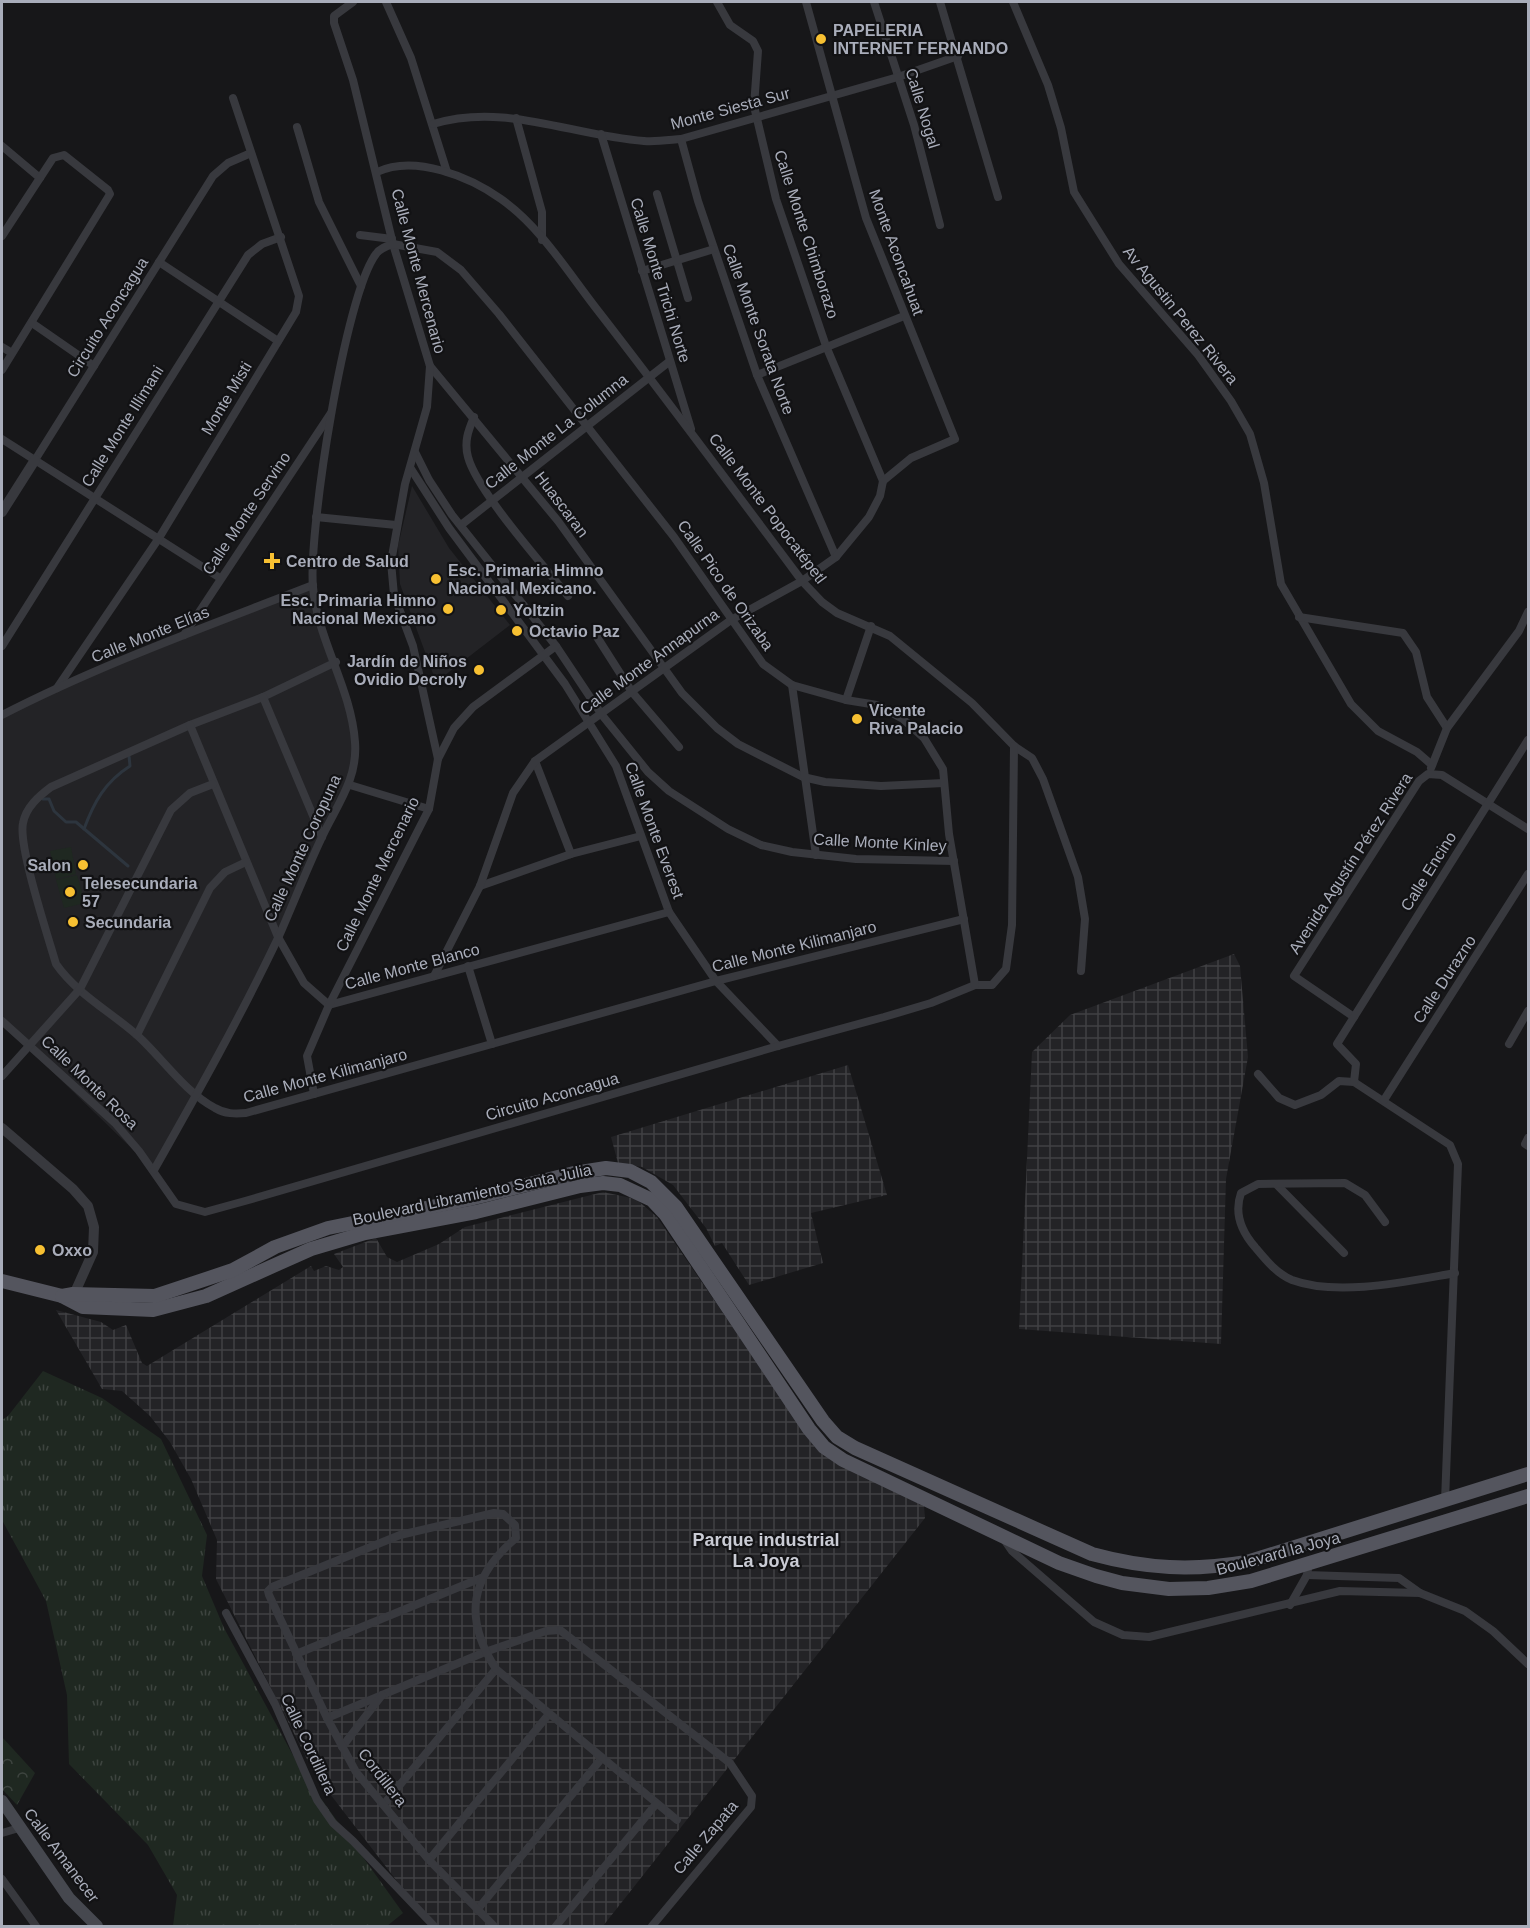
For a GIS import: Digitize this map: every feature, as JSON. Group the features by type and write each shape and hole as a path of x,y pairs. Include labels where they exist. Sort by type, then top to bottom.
{"main road":[{"name":"Boulevard Libramiento Santa Julia","path":"68,1297 155,1296 233,1270 275,1247 359,1220 470,1199 574,1173 606,1168 630,1171 651,1182 676,1207 823,1421 837,1437 855,1448 942,1487"},
{"name":"Boulevard Libramiento Santa Julia","path":"2,1281 116,1310 153,1310 206,1296 311,1250 364,1233 476,1212 580,1186 603,1183 620,1185 652,1200 666,1215 776,1381 824,1447 856,1468 938,1504"},
{"name":"Boulevard la Joya","path":"942,1487 1092,1554 1124,1562 1203,1569 1247,1562 1528,1474"},
{"name":"Boulevard la Joya","path":"938,1504 1059,1563 1122,1583 1169,1589 1208,1588 1308,1569 1528,1496"},
{"name":"Calle Amanecer","path":"2,1801 69,1898 97,1926"}],"street":[{"name":"Calle Monte Mercenario","path":"314,1094 308,1056 330,1005 429,809 438,759 413,646 394,595 391,562 396,525 427,407 430,366 392,241 377,171 348,62 334,23 333,16 340,8 353,2"},
{"path":"387,2 411,58 447,172"},
{"name":"Calle Monte Chimborazo","path":"717,2 730,25 753,40 758,51 754,106 776,199 826,346 883,481"},
{"name":"Monte Aconcahuat","path":"806,2 834,96 866,218 903,316 955,439 911,458 883,481"},
{"name":"Calle Nogal","path":"874,2 914,125 940,225"},
{"path":"940,2 986,149 998,197"},
{"name":"Av Agustin Perez Rivera","path":"1013,2 1048,85 1061,128 1074,192 1119,264 1198,355 1250,434 1264,483 1281,584 1299,616"},
{"name":"Monte Siesta Sur","path":"433,124 467,116 516,118 644,141 681,139 898,77 958,56"},
{"name":"Monte Misti","path":"57,688 159,538 296,312 299,303 281,237 233,98"},
{"path":"516,118 542,212 542,240"},
{"path":"297,126 318,202 361,286"},
{"name":"Calle Monte Trichi Norte","path":"601,134 693,435"},
{"name":"Calle Monte Sorata Norte","path":"681,139 714,249 757,375 836,557"},
{"path":"2,146 40,178"},
{"name":"Circuito Aconcagua","path":"2,512 213,176 228,163 251,153"},
{"path":"2,236 53,158 64,155 110,194 2,370"},
{"name":"Calle Monte Popocatépetl","path":"377,171 388,166 405,165 447,172 502,199 542,240 649,376 802,581 822,602 837,613 872,626 890,636 972,703 1014,746 1032,758 1043,779 1078,877 1085,919 1081,971"},
{"path":"657,194 688,297"},
{"path":"360,236 392,241"},
{"name":"Calle Monte Illimani","path":"2,646 218,300 254,248 281,237"},
{"name":"Calle Monte Coropuna","path":"154,1170 197,1094 278,937 322,837 350,785 356,743 348,703 318,612 312,585 316,517 350,318 375,255 392,241"},
{"name":"Calle Pico de Orizaba","path":"392,241 436,252 461,270 674,537 763,664 792,685 846,700 877,705 903,718 934,752 943,769 954,861 975,985"},
{"path":"642,271 714,249"},
{"path":"159,262 278,341"},
{"path":"757,375 903,316"},
{"path":"32,323 94,366"},
{"path":"2,347 12,353"},
{"name":"Calle Monte La Columna","path":"461,525 670,361"},
{"name":"Huascaran","path":"430,366 522,476 682,693 717,728 738,744 806,778 872,785 944,783"},
{"name":"Calle Monte Servino","path":"184,635 334,409"},
{"path":"474,417 466,437 471,467 492,499 568,596"},
{"path":"2,439 220,578"},
{"path":"415,452 429,480 461,525 556,646 602,715"},
{"name":"Calle Monte Everest","path":"411,468 449,528 590,722 616,766 669,912 716,981 778,1046"},
{"name":"Calle Monte Annapurna","path":"434,976 480,886 513,793 536,761 731,620 802,581 836,557 869,517 880,496 883,481"},
{"path":"316,517 396,525"},
{"name":"Calle Monte Elías","path":"2,716 57,688 312,585"},
{"path":"1428,774 1447,728 1519,631 1528,612"},
{"path":"1299,616 1404,633 1416,652 1427,697 1447,728"},
{"name":"Avenida Agustín Pérez Rivera","path":"1299,616 1351,704 1378,731 1417,752 1432,765"},
{"path":"846,700 872,626"},
{"path":"597,637 632,692 679,747"},
{"path":"438,759 454,728 473,707 556,646"},
{"name":"Calle Monte Kilimanjaro","path":"336,662 263,697 190,725 51,787 39,796 23,820 23,844 56,963 67,979 137,1035 197,1094 217,1110 236,1114 716,981 964,919"},
{"path":"792,685 816,855"},
{"path":"263,697 322,837"},
{"name":"Calle Monte Kinley","path":"602,715 648,772 669,790 701,813 761,845 816,855 902,862 954,861"},
{"name":"Calle Monte Blanco","path":"190,725 278,937 304,983 330,1005 669,912"},
{"name":"Calle Encino","path":"1354,1082 1356,1064 1337,1044 1528,740"},
{"path":"975,985 992,985 1000,979 1007,963 1011,925 1014,746"},
{"path":"536,761 571,854"},
{"name":"Avenida Agustín Pérez Rivera","path":"1354,1017 1294,976 1419,781 1428,774 1442,775 1528,829"},
{"path":"2,1076 80,989 171,810 189,793 213,784"},
{"path":"350,785 429,809"},
{"path":"480,886 571,854 641,836"},
{"path":"137,1035 210,888 225,872 246,862"},
{"name":"Calle Durazno","path":"1384,1100 1528,874"},
{"path":"468,966 492,1044"},
{"name":"Circuito Aconcagua","path":"154,1170 176,1204 205,1212 921,1006 975,985"},
{"path":"1509,1044 1528,1011"},
{"name":"Calle Monte Rosa","path":"2,1021 115,1123 154,1170"},
{"path":"1258,1074 1279,1098 1296,1105 1321,1095 1339,1081 1354,1082 1450,1145 1456,1155 1458,1164 1455,1273 1446,1501"},
{"path":"2,1128 73,1189 88,1206 94,1227 93,1252 89,1264 68,1297"},
{"path":"1385,1222 1365,1195 1345,1183 1258,1184 1241,1193 1237,1206 1238,1218 1250,1241 1262,1255 1290,1279 1310,1285 1347,1286 1402,1282 1455,1273"},
{"path":"1277,1185 1344,1253"},
{"name":"Cordillera","path":"481,1578 500,1552 516,1538 515,1525 503,1514 494,1513 400,1535 268,1591 327,1718 357,1772 429,1860 494,1926"},
{"path":"1002,1536 1012,1551 1094,1622 1123,1635 1149,1637 1290,1605 1340,1591 1420,1593"},
{"path":"1290,1605 1308,1569 1399,1578 1420,1593 1465,1611 1493,1631 1528,1664"},
{"path":"296,1654 481,1578 476,1625 485,1652 496,1669 677,1820"},
{"name":"Calle Cordillera","path":"226,1613 275,1704 317,1800 333,1823 434,1926"},
{"name":"Calle Zapata","path":"485,1652 546,1631 560,1630 730,1763 752,1796 751,1807 652,1926"},
{"path":"327,1718 485,1652"},
{"path":"384,1804 496,1669"},
{"path":"342,1747 384,1693"},
{"path":"429,1860 549,1714"},
{"path":"477,1910 602,1758"},
{"path":"556,1926 657,1803"},
{"path":"2,1833 19,1828"},
{"path":"2,1879 36,1926"}],"shaded area":[{"name":"Esc. Primaria Himno Nacional Mexicano.","path":"412,486 449,548 510,625 436,682 400,584 398,546"},
{"path":"313,585 348,703 355,762 278,937 154,1170 2,1023 2,715 27,702"},
{"path":"1234,954 1240,966 1248,1057 1226,1179 1221,1344 1019,1329 1032,1052 1070,1015"},
{"path":"848,1065 887,1195 811,1213 823,1263 749,1285 722,1243 715,1246 706,1228 673,1185 642,1167 618,1163 611,1137"},
{"path":"603,1192 636,1199 657,1217 815,1447 835,1462 924,1506 925,1518 603,1926 438,1926 413,1902 314,1773 216,1579 217,1540 191,1479 170,1442 150,1416 122,1391 102,1389 56,1310 101,1322 113,1330 126,1325 142,1363 147,1366 311,1266 314,1271 326,1266 339,1270 343,1267 334,1254 376,1238 387,1257 397,1262 439,1244 465,1227"}],"green space":[{"name":"Telesecundaria 57","path":"71,847 76,874 56,879 50,851"},
{"name":"Telesecundaria 57","path":"77,875 85,903 64,908 56,880"},
{"path":"43,1371 102,1398 161,1439 207,1535 202,1576 224,1628 302,1772 403,1913 387,1926 173,1926 177,1895 148,1845 69,1764 67,1695 46,1601 2,1520 2,1420 8,1416"},
{"path":"2,1737 35,1773 17,1805 2,1789"}],"waterway":[{"path":"84,829 101,793 130,766 129,756"},
{"path":"43,799 49,799 54,811 66,822 76,822 128,866"}],"place":[{"name":"PAPELERIA INTERNET FERNANDO","path":"821,39"},
{"name":"Centro de Salud","path":"272,561"},
{"name":"Esc. Primaria Himno Nacional Mexicano.","path":"436,579"},
{"name":"Esc. Primaria Himno Nacional Mexicano","path":"448,609"},
{"name":"Yoltzin","path":"501,610"},
{"name":"Octavio Paz","path":"517,631"},
{"name":"Jardín de Niños Ovidio Decroly","path":"479,670"},
{"name":"Vicente Riva Palacio","path":"857,719"},
{"name":"Salon","path":"83,865"},
{"name":"Telesecundaria 57","path":"70,892"},
{"name":"Secundaria","path":"73,922"},
{"name":"Oxxo","path":"40,1250"}],"district":[{"name":"Parque industrial La Joya","path":"766,1550"}]}
